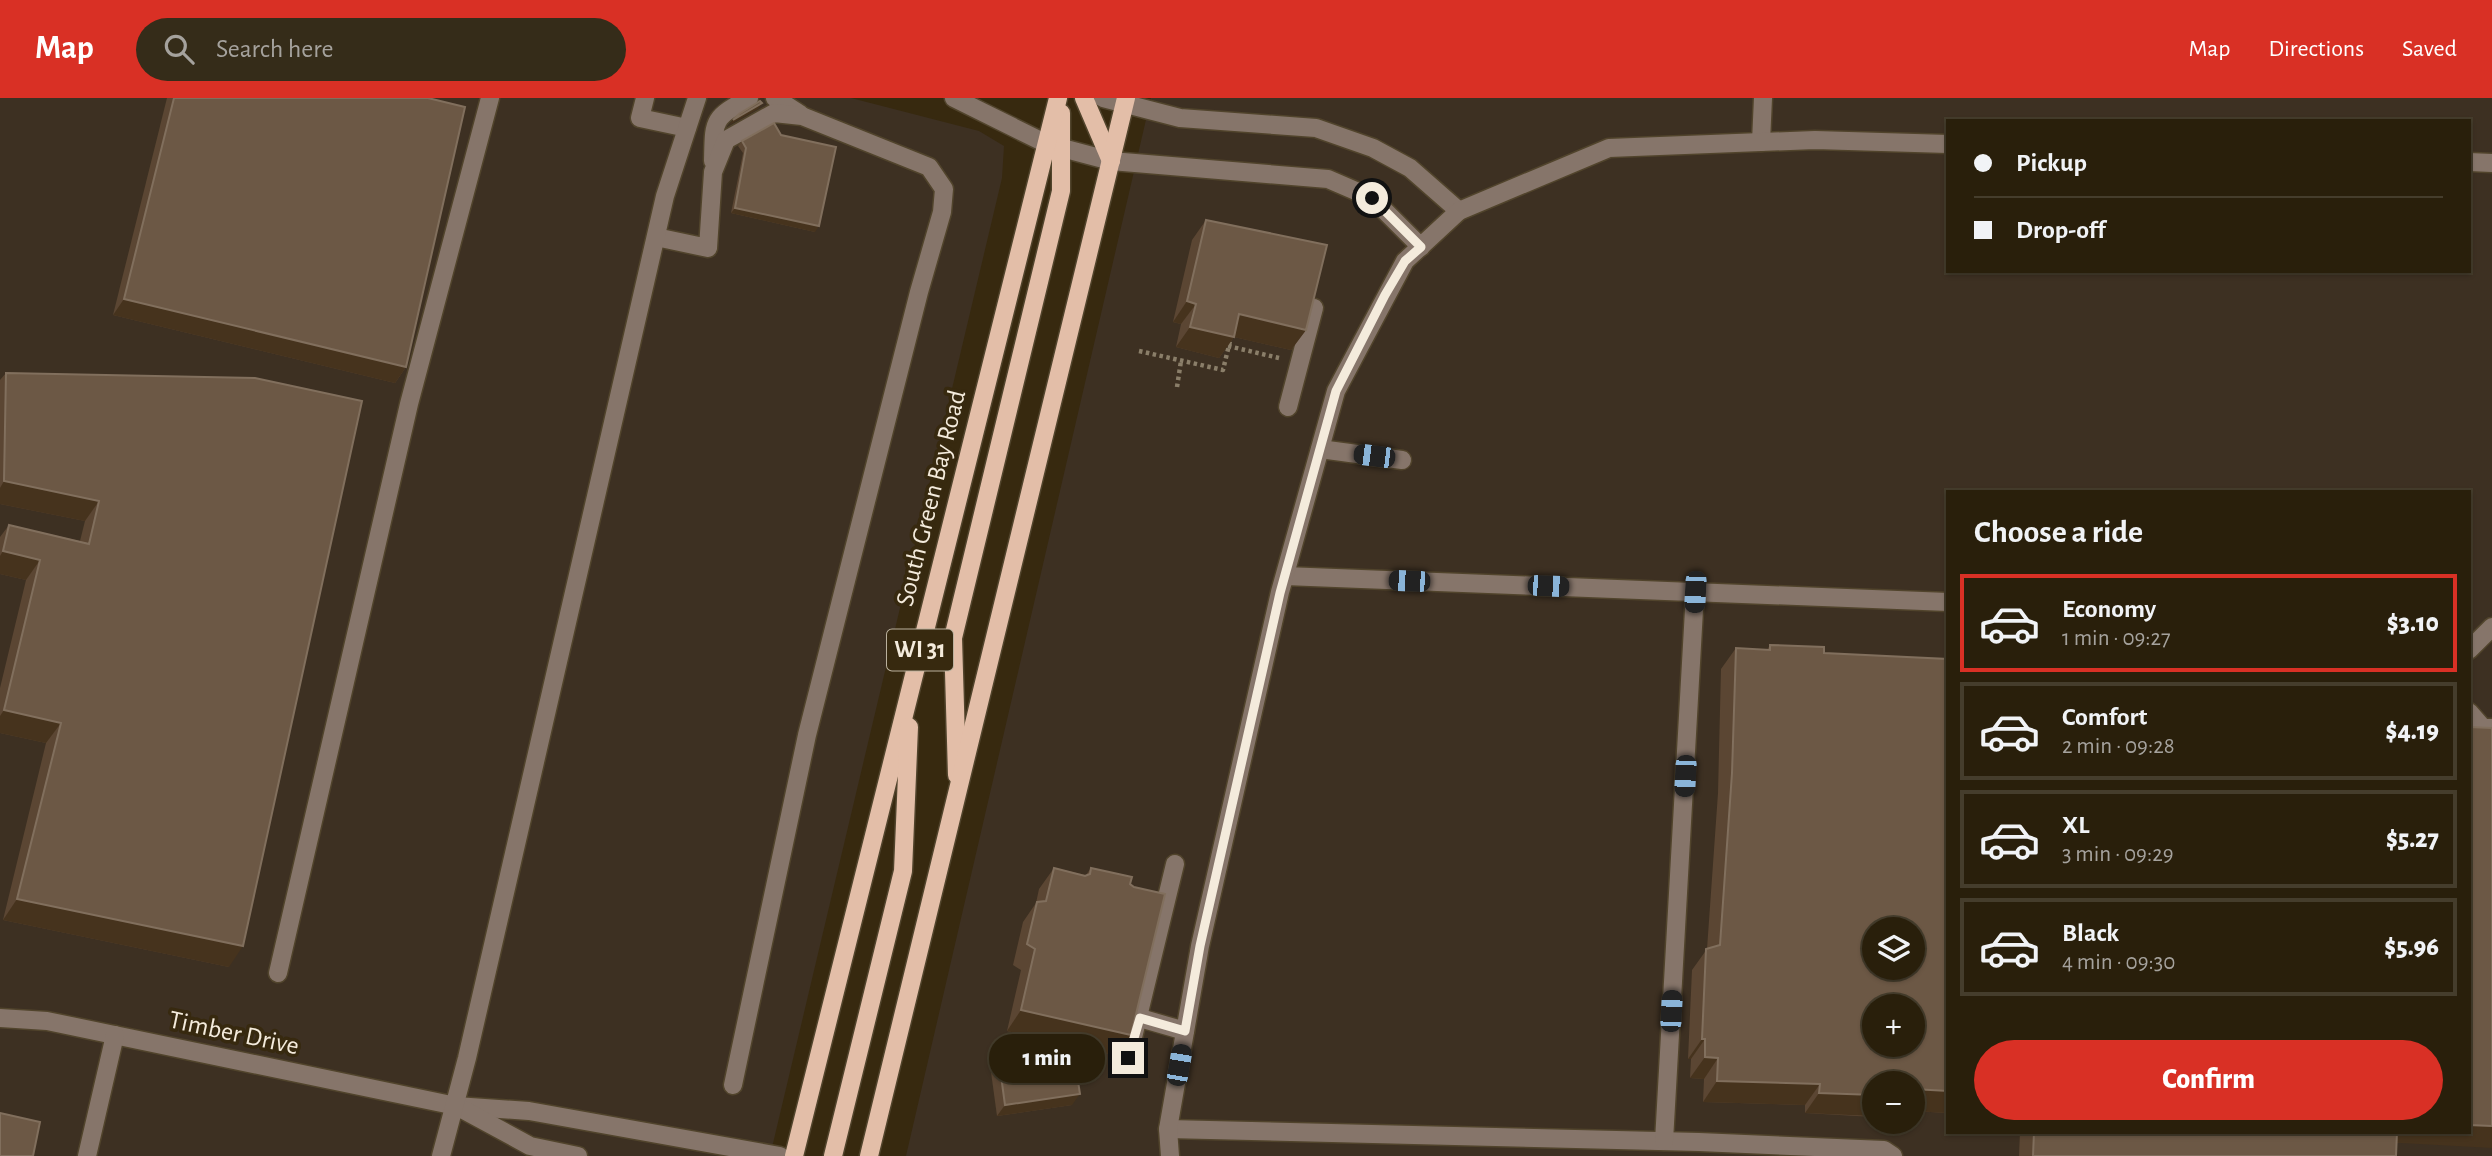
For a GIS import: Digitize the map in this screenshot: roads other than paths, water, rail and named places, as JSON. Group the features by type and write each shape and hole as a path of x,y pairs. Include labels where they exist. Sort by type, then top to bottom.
{"main road":[{"path":"958,796 953,638 1061,191 1055,146 1059,98"},
{"path":"1084,98 1111,161"},
{"name":"WI 31","path":"869,1156 1126,100"},
{"name":"South Green Bay Road","path":"794,1156 910,689 1055,146"},
{"path":"833,1156 903,871 910,689"}],"street":[{"path":"278,973 409,404 490,98"},
{"path":"645,98 640,118 687,128"},
{"path":"441,1156 456,1106 665,196 697,98"},
{"path":"656,237 708,248 714,128 720,114 749,98"},
{"path":"733,1085 807,735 919,292 943,212 944,189 929,167 802,116 775,98"},
{"path":"954,98 1055,146 1111,161 1328,179 1372,198 1421,247"},
{"path":"1103,98 1126,100 1180,118 1316,128 1373,148 1410,168 1460,211"},
{"path":"1762,142 1763,98"},
{"path":"713,172 726,140 774,113 802,116"},
{"path":"1170,1156 1168,1129 1200,946 1285,576 1336,391 1405,261 1460,211 1609,148 1762,142 1878,141 1946,144"},
{"path":"2471,162 2492,163"},
{"path":"1288,407 1314,308"},
{"path":"1320,449 1402,460"},
{"path":"1285,576 1946,602"},
{"path":"1664,1141 1695,592"},
{"path":"2471,648 2492,627"},
{"path":"2471,714 2483,727 2492,728"},
{"path":"1128,1058 1140,1018 1175,864"},
{"name":"Timber Drive","path":"0,1018 47,1021 456,1106 529,1111 780,1156"},
{"path":"1140,1018 1185,1031"},
{"path":"88,1156 116,1035"},
{"name":"Timber Drive","path":"456,1106 530,1146 578,1156"},
{"path":"1168,1129 1664,1141 1884,1150 1893,1156"}]}
